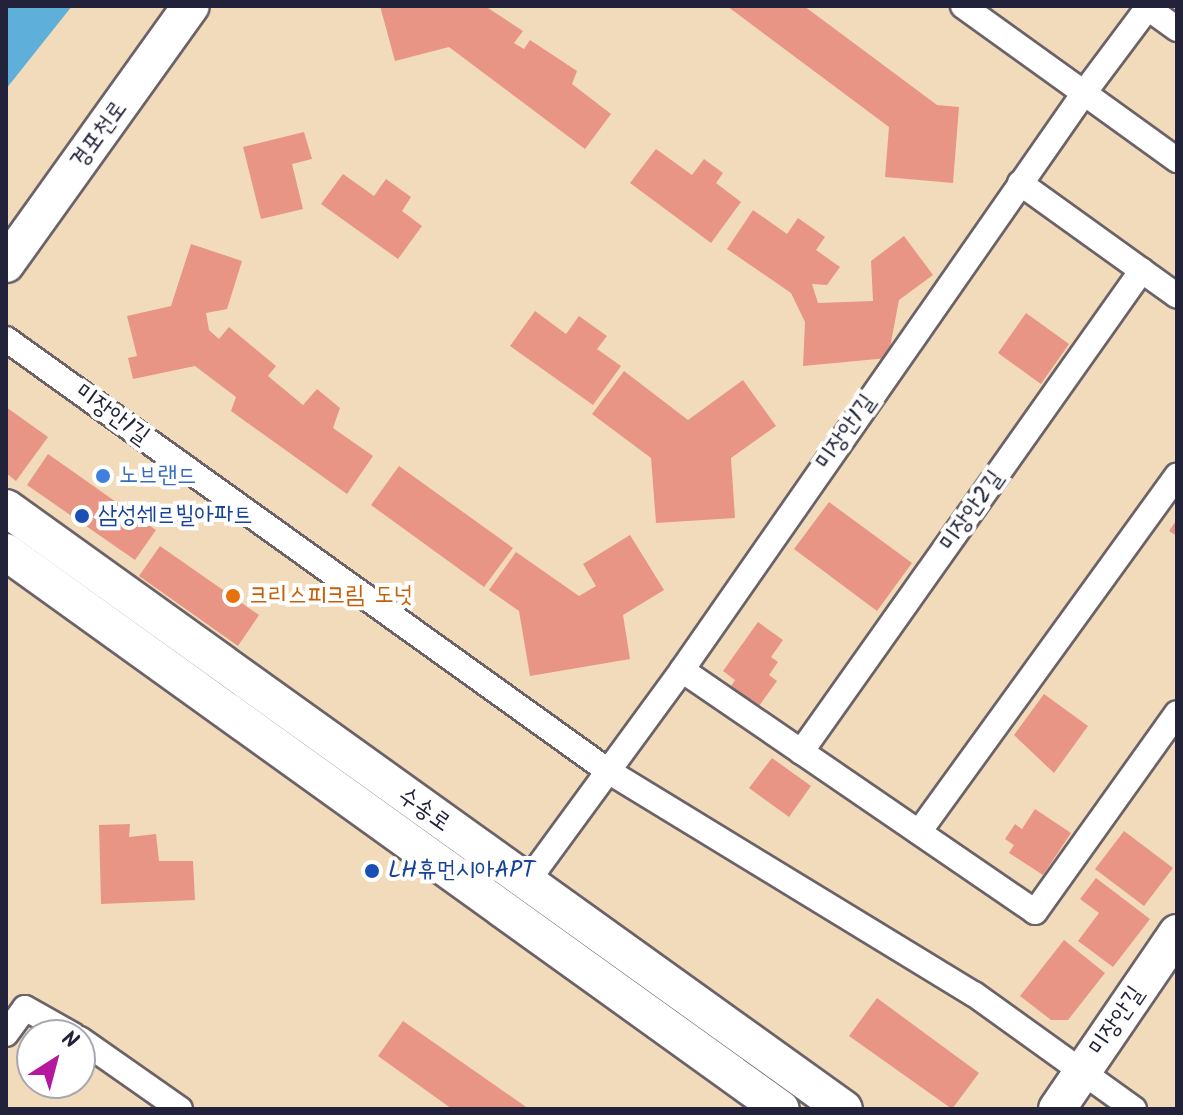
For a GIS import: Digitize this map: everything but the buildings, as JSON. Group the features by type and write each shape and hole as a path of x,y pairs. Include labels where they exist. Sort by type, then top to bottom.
{"street":[{"name":"경포천로","path":"6,264 191,6"},
{"path":"963,6 1177,160"},
{"name":"미장안1길","path":"527,882 682,670 1020,183 1149,7 1177,29"},
{"path":"1020,183 1177,296"},
{"name":"미장안2길","path":"801,752 1142,270"},
{"name":"미장안1길","path":"6,339 608,771 974,994 1134,1109"},
{"path":"919,832 1177,475"},
{"name":"수송로","path":"6,508 844,1109"},
{"name":"수송로","path":"6,552 781,1109"},
{"path":"682,670 1035,912 1177,713"},
{"name":"미장안길","path":"1057,1109 1177,933"},
{"path":"17,1019 25,1008 45,1019"},
{"path":"96,1050 180,1109"}],"water":[{"path":"6,6 72,6 6,89"}],"place":[{"name":"노브랜드","path":"103,476"},
{"name":"삼성쉐르빌아파트","path":"82,516"},
{"name":"크리스피크림 도넛","path":"233,596"},
{"name":"LH휴먼시아APT","path":"372,871"}]}
